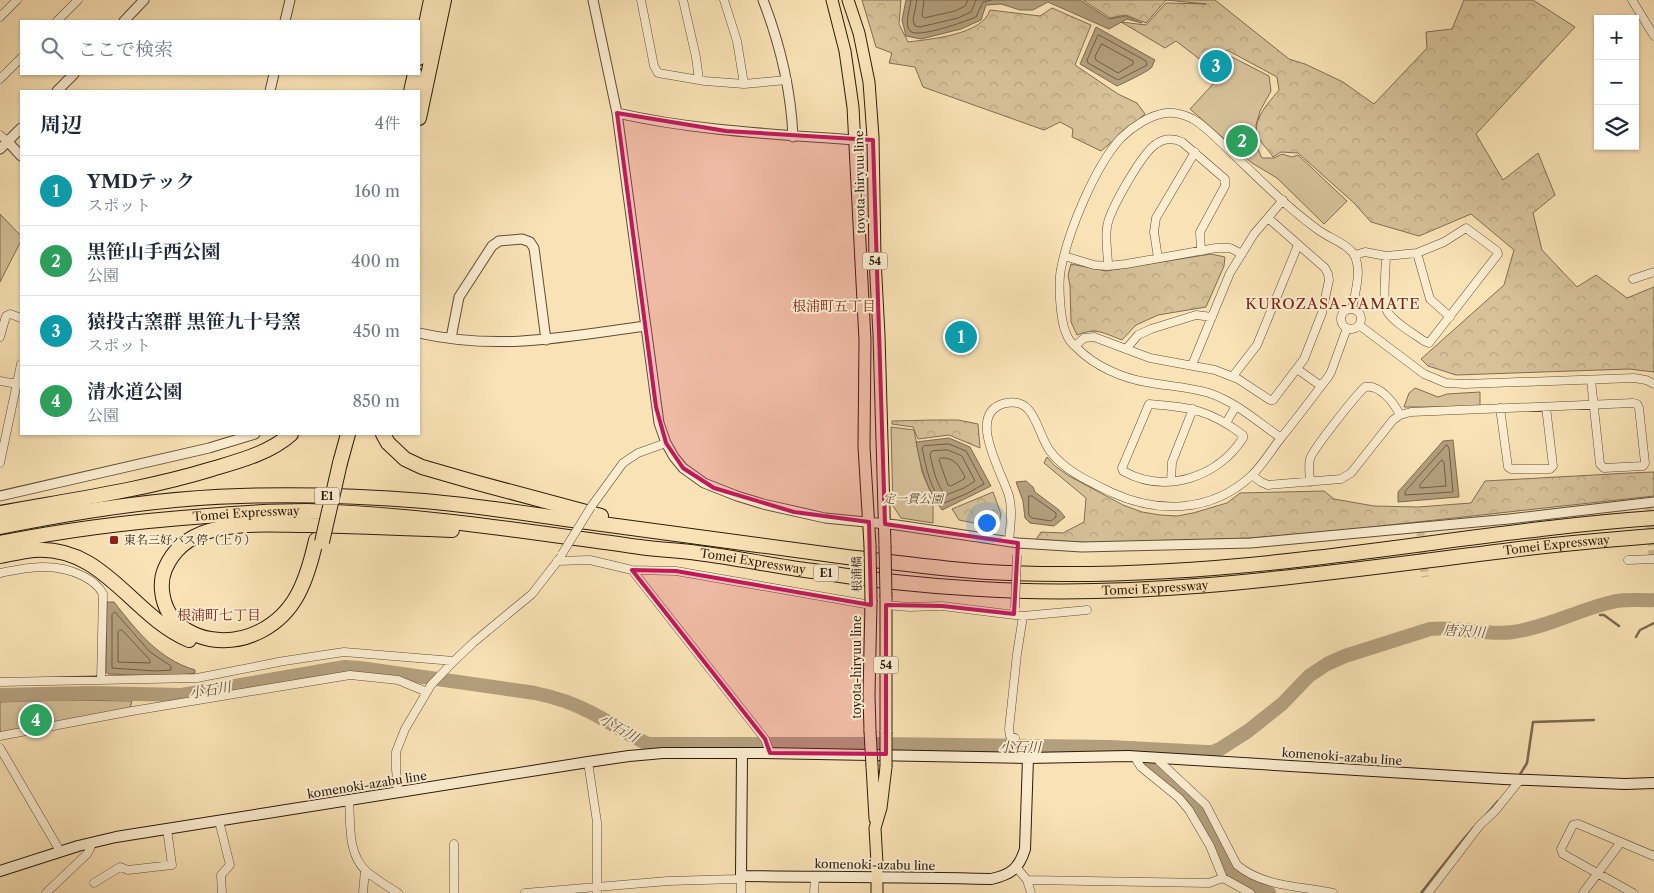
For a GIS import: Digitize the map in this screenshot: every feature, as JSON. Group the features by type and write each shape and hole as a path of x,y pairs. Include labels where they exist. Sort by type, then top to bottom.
{"highway":[{"path":"420,54 432,0"},
{"path":"420,113 444,0"},
{"path":"412,90 415,75"},
{"path":"0,513 125,491 179,479 241,460 280,444 290,435"},
{"path":"0,556 34,550 46,550 72,555 109,576 162,625 188,640 206,646 222,647 240,646 250,643 267,636 295,611 309,586 317,565 319,541 336,461 339,435"},
{"path":"336,461 348,435"},
{"path":"384,435 388,443 405,459 439,473 654,531"},
{"name":"Tomei Expressway","path":"0,527 103,509 174,500 298,495 358,497 429,502 818,553 986,572 1118,574 1246,565 1522,531 1654,518"},
{"name":"Tomei Expressway","path":"0,543 106,525 243,513 304,511 375,514 476,524 647,548 695,552 816,572 907,584 983,589 1097,592 1246,582 1390,566 1507,550 1654,536"},
{"path":"319,541 298,594 284,613 267,628 257,633 226,640 204,638 184,629 170,615 165,605 162,584 163,573 173,554 197,536 208,531 236,525 369,526 475,531 647,548"}],"main road":[{"name":"toyota-hiryuu line","path":"832,0 847,59 853,107 865,340 864,447 870,545"},
{"name":"toyota-hiryuu line","path":"848,0 859,33 869,82 873,140 886,601"},
{"name":"根浦橋","path":"870,545 871,604"},
{"name":"54","path":"877,893 875,828 881,808 886,767 886,601"},
{"name":"toyota-hiryuu line","path":"871,604 869,695 875,828"},
{"name":"komenoki-azabu line","path":"0,870 92,842 647,754 770,751 1028,758 1137,757 1520,780 1654,784"},
{"path":"741,876 742,753"},
{"path":"1017,868 1025,849 1028,758"},
{"name":"komenoki-azabu line","path":"741,876 990,880 1003,877 1017,868"}],"street":[{"path":"0,17 17,0"},
{"path":"58,20 78,0"},
{"path":"125,20 144,0"},
{"path":"286,20 290,0"},
{"path":"593,0 617,113 658,415 666,443 674,457 683,468 697,479 714,488 763,504 825,518 949,532 1013,542 1082,547 1251,543 1509,519 1654,502"},
{"path":"641,0 656,71 662,74 699,80 744,84 787,80"},
{"path":"683,0 696,57 699,80"},
{"path":"724,0 736,41 744,84"},
{"path":"764,0 787,80 793,137"},
{"path":"1632,0 1654,36"},
{"path":"0,80 20,59"},
{"path":"58,90 73,75"},
{"path":"270,90 274,75"},
{"path":"617,113 686,126 726,131 793,137 873,140"},
{"path":"1281,438 1236,406 1207,392 1146,382 1122,375 1099,364 1075,346 1066,333 1063,324 1059,284 1060,270 1072,228 1098,173 1116,144 1128,132 1158,115 1173,113 1187,116 1194,120 1317,230 1344,245 1355,255 1358,268 1352,309"},
{"path":"0,150 20,129"},
{"path":"0,135 20,155"},
{"path":"1108,266 1106,229 1113,208 1147,152 1162,140 1171,139 1182,142 1226,182 1200,232 1201,251"},
{"path":"1158,258 1154,232 1156,218 1195,152"},
{"path":"1192,365 1226,282 1254,234 1283,200"},
{"path":"1075,346 1084,338 1094,336 1150,358 1192,365 1233,376 1271,400 1304,359 1322,314 1328,274 1325,268 1268,218"},
{"path":"1355,255 1365,252 1386,256 1417,253 1444,242 1466,228 1497,252 1497,256 1429,343 1389,314 1385,304 1386,256"},
{"path":"450,338 458,297 487,252 499,241 522,239 530,242 534,248 546,340"},
{"path":"1233,376 1257,345 1298,245"},
{"path":"1064,256 1087,263 1108,266 1222,248 1230,248 1242,254"},
{"path":"1417,253 1430,299 1450,318"},
{"path":"1633,279 1654,272"},
{"path":"1352,309 1357,310 1361,316 1359,325 1353,329 1347,328 1342,324 1342,315 1347,310 1352,309"},
{"path":"0,336 6,316 10,314 20,318"},
{"path":"1126,349 1138,335 1150,329 1196,315 1212,317"},
{"path":"1359,325 1421,372 1446,383 1638,379 1654,384"},
{"path":"420,332 450,338 492,342 546,340 645,326"},
{"path":"1015,611 1017,555 1013,542 1009,496 986,431 991,413 1003,404 1018,404 1031,412 1049,450 1061,463 1124,498 1143,504 1181,507 1196,505 1224,495 1252,475 1331,372 1347,328"},
{"path":"0,463 20,369"},
{"path":"1297,369 1321,386"},
{"path":"1252,475 1261,482 1268,484 1337,480 1351,473 1390,423 1400,415 1415,412 1594,404 1633,403 1638,405 1644,466 1604,468 1601,465 1594,404 1591,380"},
{"path":"0,381 17,384"},
{"path":"1310,482 1309,465 1312,453 1356,396 1365,388 1375,388 1390,400 1400,415"},
{"path":"1149,404 1193,409 1226,423 1243,436 1231,454 1215,467 1199,476 1171,481 1144,479 1125,472 1122,468 1149,404"},
{"path":"1226,423 1236,406"},
{"path":"1500,408 1508,467 1511,469 1550,469 1553,466 1546,407"},
{"path":"1171,481 1172,462 1193,409"},
{"path":"0,496 209,448 252,435"},
{"path":"398,792 396,752 405,729 429,688 454,660 532,594 562,554 591,507 623,463 638,453 666,443"},
{"path":"1628,560 1654,558"},
{"path":"557,561 590,560 632,570 676,571 871,604"},
{"path":"0,573 28,567 48,566 73,571 100,588 103,594 101,680"},
{"path":"632,570 765,739 770,751"},
{"path":"886,601 909,607 942,606 1015,611 1023,616 1087,610"},
{"path":"1014,738 1010,736 1009,729 1023,616"},
{"path":"0,682 197,678 344,652 454,660"},
{"path":"0,736 132,711 350,675 398,680 429,688"},
{"path":"0,748 60,852"},
{"path":"1137,757 1137,761 1141,766 1179,798 1189,810 1206,837 1223,878 1250,893"},
{"path":"1159,758 1159,761 1171,773 1206,805 1237,865 1242,869 1262,880 1333,893"},
{"path":"588,762 597,822 597,890"},
{"path":"1428,893 1480,825 1495,811 1520,780"},
{"path":"349,800 353,850 365,870 398,893"},
{"path":"218,821 230,865 221,875 222,893"},
{"path":"1633,893 1563,854 1561,849 1573,825 1578,824 1654,856"},
{"path":"94,883 120,867 128,870 172,864 167,829"},
{"path":"46,893 87,854 92,842"},
{"path":"1583,893 1621,842"},
{"path":"454,844 454,893"},
{"path":"1017,868 1027,880 1031,893"},
{"path":"364,893 365,870"},
{"path":"526,893 597,890 668,881 737,879 741,876"},
{"path":"741,876 741,893"},
{"path":"814,893 815,877"},
{"path":"1027,880 1209,882 1223,878"}],"highlighted area":[{"path":"617,113 726,131 873,140 885,524 1018,543 1014,614 942,606 886,605 886,754 770,753 765,739 632,570 676,571 871,605 869,522 794,512 714,488 683,468 666,443 656,407"}],"green space":[{"path":"862,0 901,0 899,24 908,42 942,37 967,30 977,25 990,10 1040,16 1052,8 1091,25 1075,65 1118,94 1137,103 1145,114 1101,151 1072,137 1073,129 1060,122 1044,130 923,87 915,67 889,63 892,53 876,47"},
{"path":"1083,0 1166,0 1146,23 1126,15 1110,18"},
{"path":"1166,0 1215,0 1289,59 1305,64 1343,82 1374,104 1427,48 1426,32 1452,29 1464,0 1533,0 1575,27 1476,134 1503,180 1538,153 1555,195 1533,213 1542,250 1577,287 1596,275 1627,298 1654,287 1654,372 1629,369 1456,375 1428,366 1421,359 1504,285 1514,250 1471,214 1419,236 1371,222 1354,203 1298,153 1281,152 1273,157 1260,140 1256,128 1263,110 1279,90 1277,77 1227,50 1202,61 1176,41 1165,48 1121,22 1146,25 1166,3 1206,4"},
{"path":"1226,54 1269,76 1271,91 1260,111 1256,125 1257,147 1262,158 1274,158 1282,154 1292,157 1298,155 1347,201 1324,224 1277,178 1252,163 1190,109 1215,82 1203,64"},
{"path":"0,214 20,235 20,243 0,282"},
{"path":"1211,254 1225,257 1224,266 1206,307 1158,315 1136,325 1122,340 1095,331 1077,335 1071,322 1068,275 1071,264 1106,271"},
{"path":"1415,388 1438,397 1447,394 1480,392 1480,407 1404,407 1409,393"},
{"path":"958,420 978,424 980,448 949,435 918,439 913,427 892,424 892,421"},
{"name":"定一貫公園","path":"891,427 914,430 922,472 933,498 933,523 901,518 893,506"},
{"path":"1047,457 1055,466 1069,476 1123,505 1142,512 1160,515 1177,516 1193,513 1227,503 1240,493 1324,491 1334,499 1374,506 1418,507 1471,503 1485,481 1654,472 1654,496 1326,532 1251,538 1108,543 1035,541 1041,532 1063,533 1084,522 1086,498 1044,463"},
{"path":"993,492 1001,514 998,528 959,520 952,509"},
{"path":"65,700 132,701 130,708 3,733 0,731 0,702"}],"water":[{"path":"906,0 1080,0 1109,19 1126,16 1142,23 1127,19 1109,29 1048,2 1033,10 1020,10 1001,4 986,5 981,20 961,29 921,39 906,36 902,20"},
{"path":"1096,27 1155,60 1152,67 1117,86 1080,64"},
{"path":"949,438 970,447 991,486 942,510 928,486 916,442"},
{"path":"1453,440 1459,497 1398,502 1398,492 1443,441"},
{"path":"1026,481 1033,487 1035,492 1059,510 1065,517 1054,526 1030,523 1025,518 1023,501 1016,482"},
{"path":"107,602 114,602 149,643 170,659 195,670 195,673 163,676 108,674 106,672"}],"waterway":[{"name":"小石川","path":"0,695 91,693 182,695 345,667 549,696 584,709 648,744 1110,747 1213,752 1248,731 1282,704 1309,676 1327,664 1345,656 1430,629 1440,628 1493,633 1513,632 1526,630 1599,605 1617,601 1654,600"},
{"path":"1600,615 1604,615 1619,626"},
{"path":"1636,637 1640,630 1654,623"},
{"path":"1519,776 1527,763 1533,722 1594,720"},
{"path":"1135,748 1147,766 1186,796 1194,805 1228,870 1237,878 1269,893"},
{"path":"1485,816 1498,801"},
{"path":"1421,893 1474,827"}],"tunnel":[{"path":"1648,502 1653,559"},
{"path":"1420,528 1425,577"}],"place":[{"name":"猿投古窯群 黒笹九十号窯","path":"1216,66"},
{"name":"黒笹山手西公園","path":"1242,141"},
{"name":"YMDテック","path":"961,337"},
{"name":"東名三好バス停（上り）","path":"114,540"},
{"name":"清水道公園","path":"36,720"}],"district":[{"name":"KUROZASA-YAMATE","path":"1333,304"},
{"name":"根浦町五丁目","path":"834,306"},
{"name":"根浦町七丁目","path":"219,615"}],"water label":[{"name":"唐沢川","path":"1464,631"}]}
